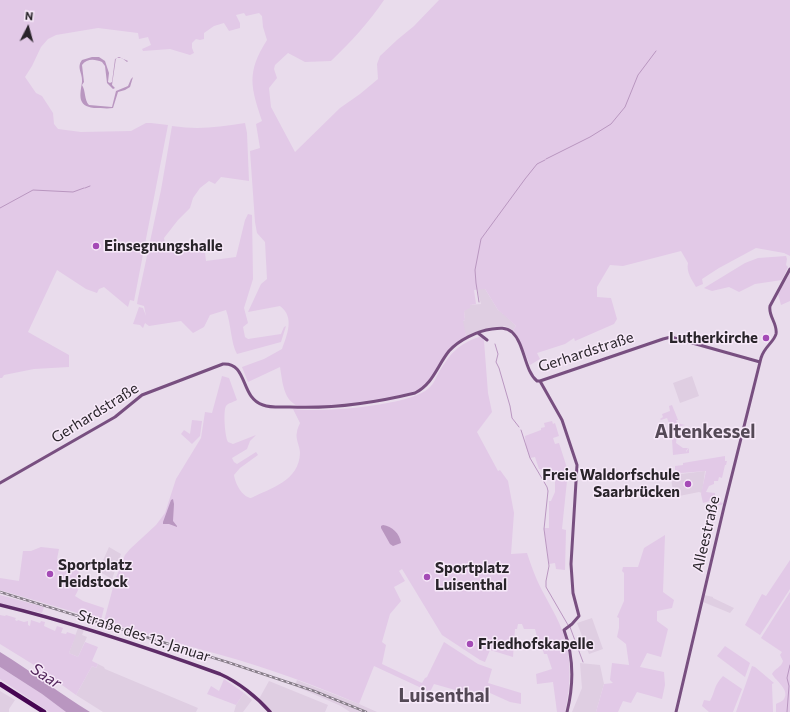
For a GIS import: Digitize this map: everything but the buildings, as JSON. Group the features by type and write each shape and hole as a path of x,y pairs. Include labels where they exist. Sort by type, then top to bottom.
{"highway":[{"path":"0,684 44,712"},
{"path":"0,688 38,712"}],"main road":[{"name":"Straße des 13. Januar","path":"0,605 41,615 100,633 220,674 234,682 259,701 270,712"}],"street":[{"name":"Alleestraße","path":"676,712 724,507 763,350 776,334 775,324 770,312 770,306 790,269"},
{"name":"Gerhardstraße","path":"0,483 115,417 142,395 221,365 230,364 236,368 240,373 250,396 256,402 264,405 300,408 363,404 415,393 422,390 429,384 448,352 454,346 478,333 500,328 510,331 516,338 534,379 540,381 671,337 760,362"},
{"path":"478,333 487,340"},
{"path":"540,381 562,420 577,467 571,564 573,593 579,616 571,626 564,630 569,645 572,662 571,687 567,712"}],"shaded area":[{"path":"0,0 384,0 346,47 331,61 305,62 288,53 275,65 274,69 277,78 269,88 271,107 295,152 340,108 378,79 377,64 380,56 414,26 439,0 790,0 790,256 784,253 756,248 702,279 703,284 696,287 689,273 688,263 681,251 623,266 610,265 597,287 597,297 611,298 617,319 614,324 575,341 574,338 565,344 537,353 540,359 530,365 518,337 513,330 516,326 498,310 485,289 474,290 476,304 470,305 470,308 464,311 465,320 463,321 466,336 452,347 428,382 421,388 399,395 362,402 323,406 297,406 287,396 280,367 248,382 242,367 264,359 282,349 288,332 289,321 285,310 280,306 248,312 261,284 267,279 265,242 257,233 255,222 250,151 260,148 256,124 262,121 255,99 252,80 256,62 267,40 263,27 262,16 259,13 246,16 244,13 236,15 240,23 240,28 229,31 224,23 214,26 204,33 204,39 196,39 192,43 194,53 190,55 170,49 143,51 142,49 151,45 148,37 139,39 138,33 98,28 56,35 48,39 41,47 25,77 36,93 42,96 53,113 54,124 58,129 81,132 131,131 146,123 168,125 134,301 130,300 128,307 104,287 99,289 97,293 86,289 57,270 28,332 69,355 69,367 34,369 4,375 0,378"},
{"path":"92,57 99,57 105,61 109,73 108,82 110,83 112,82 116,59 112,85 115,88 113,89 107,83 105,66 102,62 94,60 86,61 82,65 84,82 82,85 86,101 89,105 112,107 116,91 128,86 133,77 130,87 118,92 113,108 94,108 85,105 82,102 80,95 82,79 80,63 82,60"},
{"path":"245,123 247,133 249,181 221,177 215,184 209,181 200,188 193,198 190,208 178,220 164,238 166,249 205,253 206,261 236,257 245,220 248,214 252,215 253,279 244,308 248,323 243,327 245,337 248,339 281,334 286,326 281,342 237,354 233,345 226,310 210,315 204,327 193,333 181,321 149,326 145,323 143,328 140,325 133,324 139,307 143,308 146,316 144,306 137,304 161,190 172,126 200,128"},
{"path":"786,256 786,265 788,267 782,280 755,284 739,292 729,287 712,291 704,288 745,263 758,258"},
{"path":"790,273 790,301 781,305 778,294"},
{"path":"477,289 485,289 498,310 516,326 513,330 505,326 491,327 466,336 463,326 463,321 465,320 464,311 469,305 481,304"},
{"path":"479,337 483,338 484,341 488,393 492,412 477,432 498,471 500,470 508,481 514,513 511,554 527,553 537,580 562,630 568,650 570,671 565,712 557,712 553,682 537,684 536,674 552,669 547,654 544,654 541,644 535,645 532,641 537,637 535,629 524,629 522,624 518,624 517,629 515,629 513,657 490,650 485,662 480,660 442,635 402,569 399,571 405,581 394,587 401,601 390,614 382,642 386,645 382,664 422,683 427,677 444,642 478,664 492,669 488,683 521,693 521,704 510,702 490,693 482,696 467,691 466,693 434,684 430,692 374,666 359,704 256,665 148,635 104,621 115,580 125,555 156,525 165,513 176,479 201,438 205,412 212,413 222,376 229,378 237,400 227,405 225,409 226,435 228,442 233,444 256,435 250,441 247,449 232,458 237,464 256,452 258,455 240,468 234,475 242,492 251,498 283,482 295,470 300,453 297,440 297,430 300,423 293,409 323,410 364,407 385,404 419,394 431,386 455,350 465,343"},
{"path":"692,376 699,396 680,403 673,383"},
{"path":"672,405 678,420 676,420 677,423 685,425 681,426 681,428 676,426 676,431 679,432 677,434 676,443 683,448 688,448 686,452 689,448 689,453 673,455 671,423 669,423 667,418 660,419 663,417 662,414 670,411 669,406"},
{"path":"192,420 202,421 200,436 192,444 181,434 184,430 190,434"},
{"path":"552,421 553,424 555,423 559,436 553,438 555,444 559,443 568,471 562,529 566,530 565,570 556,569 555,563 549,564 544,528 549,528 549,501 551,501 555,492 555,472 539,469 535,457 530,458 526,447 525,436 541,430 541,428 545,427 544,423"},
{"path":"725,456 725,461 727,461 722,478 719,477 718,481 714,481 714,484 709,486 706,492 715,493 715,501 723,503 722,505 711,506 710,501 703,503 701,494 706,471 681,473 681,477 674,477 674,475 678,472 675,470 675,466 683,465 683,463"},
{"name":"Freie Waldorfschule Saarbrücken","path":"705,471 702,493 699,492 679,496 678,491 673,492 671,478 681,477 681,474"},
{"path":"173,499 173,521 177,527 169,524 163,524 171,500"},
{"path":"383,525 395,531 401,543 393,546 390,544 381,528"},
{"path":"665,535 663,592 674,600 672,608 657,611 657,621 668,629 661,657 647,653 640,667 664,672 665,685 662,699 637,692 631,703 623,701 618,712 596,712 604,684 613,683 610,680 612,663 629,665 626,644 617,637 619,618 617,617 624,601 623,567 638,567 644,548"},
{"path":"41,547 59,549 57,559 69,562 70,567 77,567 80,582 75,596 83,601 104,608 101,620 0,590 0,578 19,581 23,551 31,551"},
{"path":"109,547 121,554 112,579 102,573 101,565"},
{"path":"790,560 790,589 760,635 745,625 762,594 766,596"},
{"path":"790,592 790,712 776,712 776,704 783,700 785,692 772,674 783,661 780,655 782,652 761,638"},
{"path":"0,595 44,607 42,613 0,604"},
{"path":"704,595 713,597 734,608 730,613 703,602"},
{"path":"0,615 16,618 15,620 17,621 28,621 28,625 30,626 31,620 40,623 41,621 45,622 44,626 55,631 57,626 63,628 61,633 66,634 67,632 76,635 69,653 78,657 85,642 98,647 92,661 98,664 96,668 92,666 76,695 34,665 0,644"},
{"path":"592,618 603,649 589,654 577,623"},
{"path":"78,628 84,630 82,635 87,637 78,657 69,653"},
{"path":"725,646 750,663 745,677 717,656"},
{"path":"0,652 90,712 66,712 42,694 0,667"},
{"path":"580,663 600,665 604,684 596,712 572,712 582,688"},
{"path":"98,664 105,669 198,708 196,712 103,712 76,695 92,666 96,668"},
{"path":"752,666 774,683 772,684 773,712 736,712"},
{"path":"0,667 42,694 66,712 49,712 0,679"},
{"path":"723,676 742,689 733,712 709,712 702,706 704,700 710,701 716,686"},
{"path":"224,679 244,693 236,705 207,694 211,686 219,691"},
{"path":"297,680 377,712 350,712 341,706 295,686"},
{"path":"269,681 328,705 325,712 271,712 259,699"},
{"path":"0,691 15,700 9,709 9,712 0,712"},
{"path":"244,693 252,700 243,712 234,712 236,705"}],"waterway":[{"path":"546,159 590,137 611,124 625,107 638,75 656,51"},
{"path":"479,302 475,270 481,239 537,164 545,160"},
{"path":"85,188 90,186"},
{"path":"0,208 33,190 73,192 84,188"},
{"path":"495,344 498,354 496,362 510,406 512,418 519,427"},
{"path":"521,430 530,458 548,491 544,529 549,566 546,587 568,625"},
{"path":"570,627 583,662"},
{"path":"787,712 789,686 787,678 790,665"}],"railway":[{"path":"0,592 227,662 314,691 366,712"}],"place":[{"name":"Einsegnungshalle","path":"96,246"},
{"name":"Lutherkirche","path":"766,338"},
{"name":"Freie Waldorfschule Saarbrücken","path":"688,484"},
{"name":"Sportplatz Heidstock","path":"50,574"},
{"name":"Sportplatz Luisenthal","path":"427,577"},
{"name":"Friedhofskapelle","path":"470,644"}],"district":[{"name":"Altenkessel","path":"705,432"},
{"name":"Luisenthal","path":"444,696"}],"water label":[{"name":"Saar","path":"46,676"}]}
